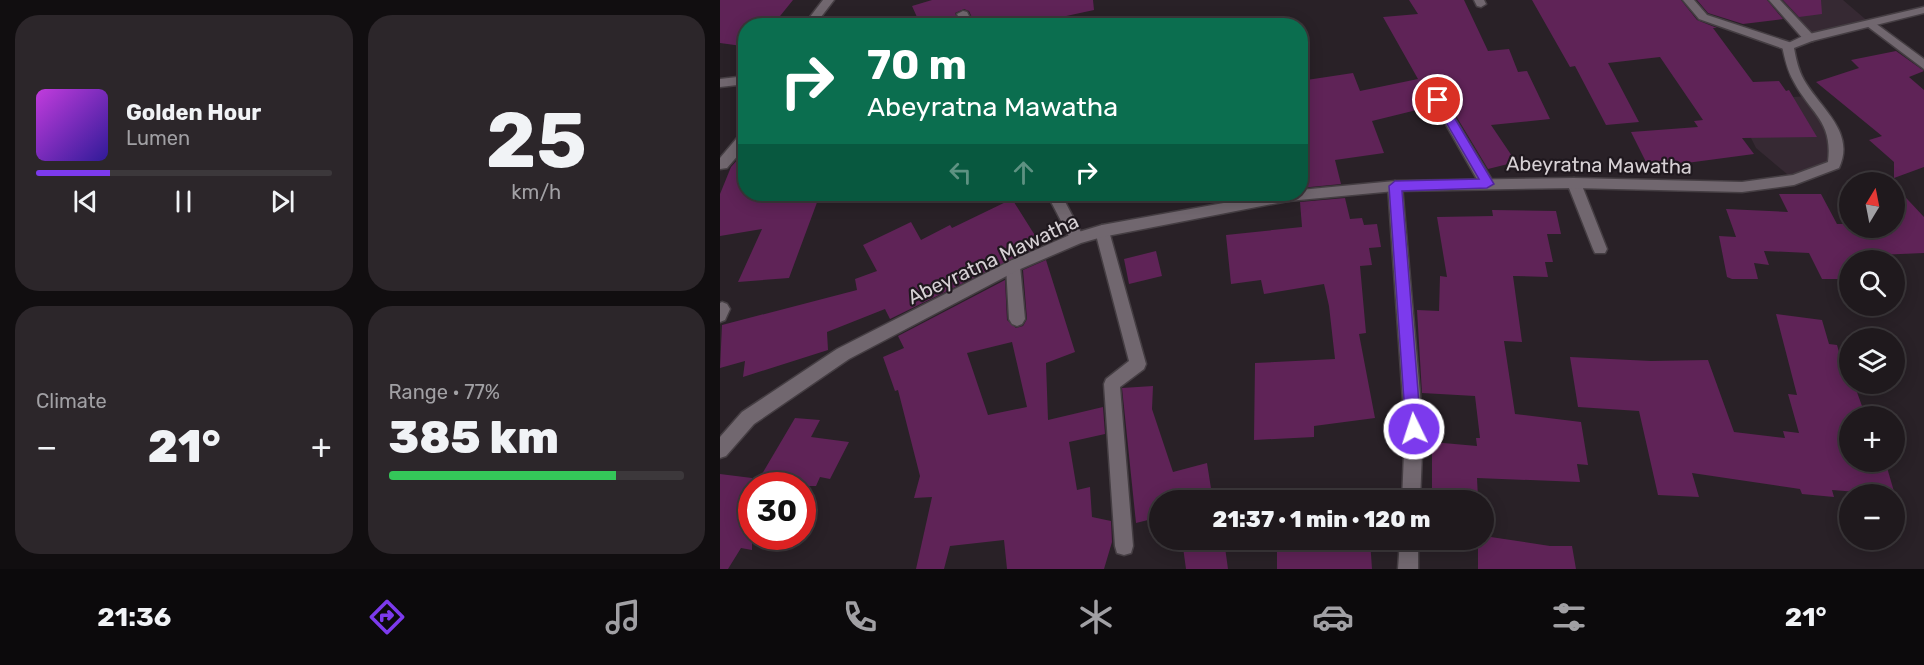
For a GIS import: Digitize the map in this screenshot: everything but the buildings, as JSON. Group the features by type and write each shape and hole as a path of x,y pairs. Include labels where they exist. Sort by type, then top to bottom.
{"street":[{"path":"814,18 829,0"},
{"path":"1688,0 1703,17 1788,46 1809,38 1924,10"},
{"path":"1774,0 1809,38"},
{"path":"963,14 965,18"},
{"path":"1871,24 1924,65"},
{"name":"Abeyratna Mawatha","path":"1308,193 1395,186 1574,183 1742,187 1783,182 1834,165 1838,149 1836,130 1793,70 1788,46"},
{"path":"720,83 738,81"},
{"path":"1438,100 1487,184"},
{"path":"722,165 738,146"},
{"path":"1574,183 1600,249"},
{"path":"1395,186 1414,433 1411,490"},
{"path":"1058,201 1077,238"},
{"name":"Abeyratna Mawatha","path":"720,450 748,418 776,396 843,354 1013,266 1077,238 1102,231 1257,201"},
{"path":"1102,231 1138,364 1112,384 1124,546"},
{"path":"1013,266 1017,319"},
{"path":"1408,569 1409,550"}],"shaded area":[{"path":"1774,0 1843,0 1871,24 1809,38"},
{"path":"1811,96 1836,130 1834,165 1794,180 1756,148 1732,100"}],"route":[{"path":"1414,429 1395,186 1487,184 1438,100"}]}
